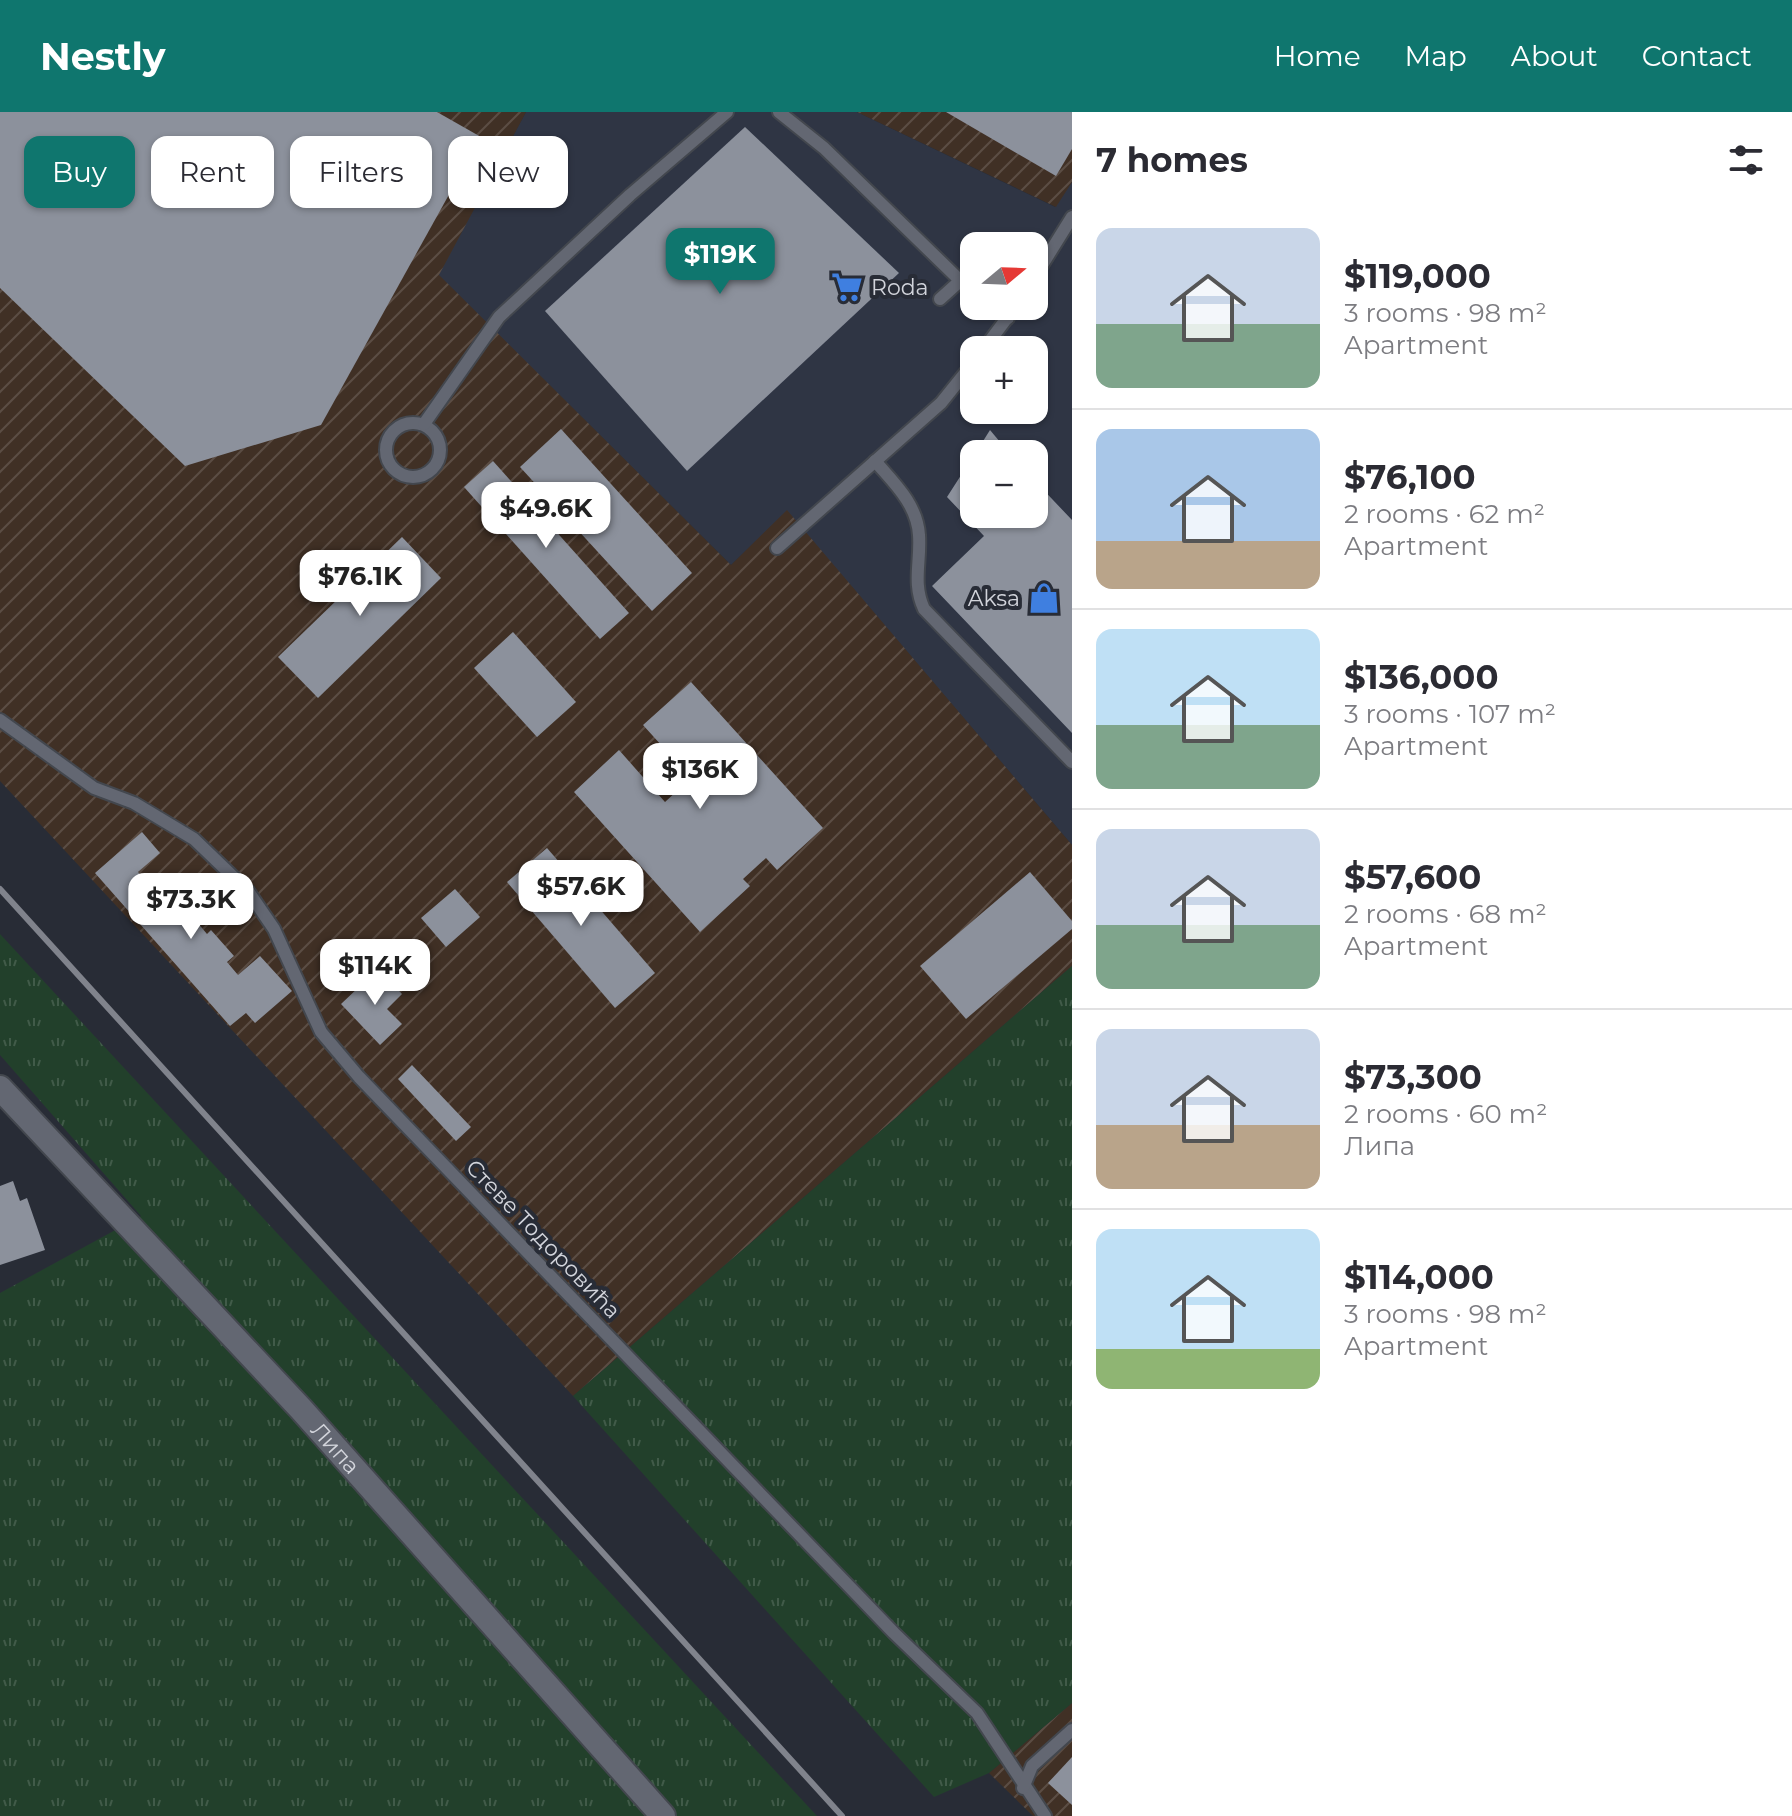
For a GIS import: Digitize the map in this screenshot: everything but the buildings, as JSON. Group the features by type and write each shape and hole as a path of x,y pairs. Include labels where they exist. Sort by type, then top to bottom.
{"street":[{"name":"Липа","path":"0,1088 301,1409 663,1816"}],"lane":[{"path":"424,424 499,317 630,195 727,112"},
{"path":"779,112 824,148 960,281 940,299"},
{"path":"1048,256 1072,217"},
{"path":"994,336 1006,320"},
{"path":"777,548 941,403 960,379"},
{"path":"424,424 439,440 437,463 418,476 403,475 387,458 387,443 401,425 424,424"},
{"path":"875,461 901,491 915,515 919,538 916,589 924,609 1072,762"},
{"name":"Стеве Тодоровића","path":"0,720 94,788 134,803 194,839 248,891 274,929 321,1032 359,1077 894,1633 977,1713 1023,1788 1045,1816"},
{"path":"1023,1788 1032,1766 1072,1730"}],"shaded area":[{"path":"0,112 526,112 513,136 448,136 448,208 475,208 439,275 731,565 787,510 1072,845 1072,966 573,1396 0,781"},
{"path":"526,112 857,112 1055,207 1072,182 1072,845 787,511 731,565 438,275 474,208 568,208 568,136 513,136"},
{"path":"857,112 1072,112 1072,182 1056,207"},
{"path":"1072,1703 1072,1816 1033,1816 989,1773"}],"green space":[{"path":"0,934 817,1816 0,1816 0,1293 141,1216 0,1055"},
{"path":"1072,966 1072,1703 989,1773 934,1797 573,1396"}],"railway":[{"path":"0,889 842,1816"}],"place":[{"name":"Roda","path":"847,287"},
{"name":"Aksa","path":"1044,598"}]}
